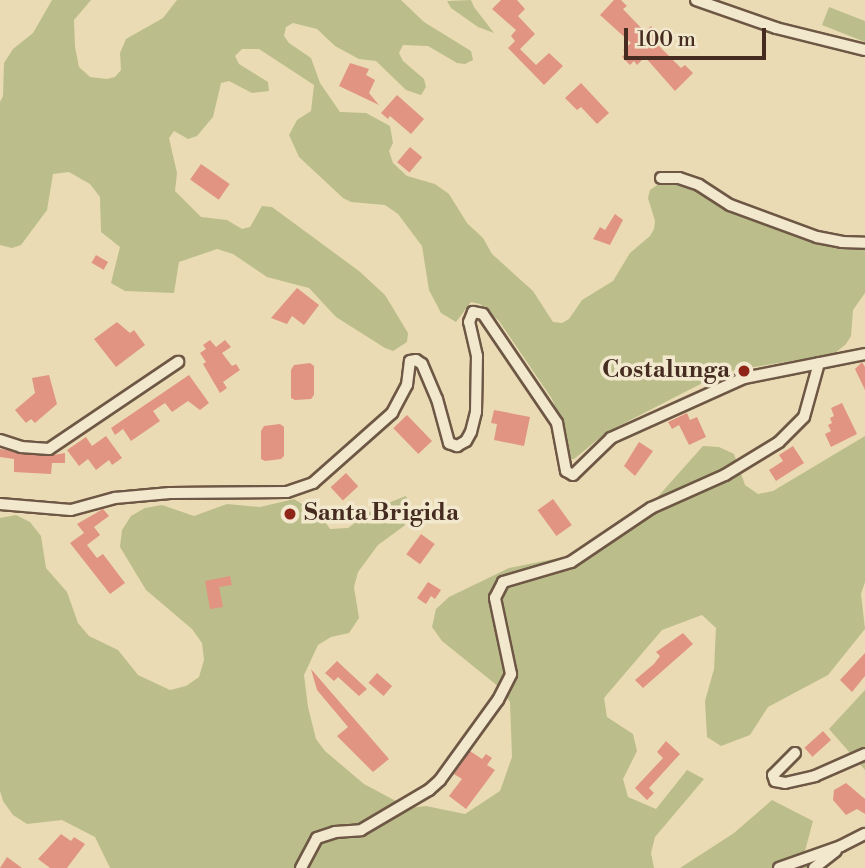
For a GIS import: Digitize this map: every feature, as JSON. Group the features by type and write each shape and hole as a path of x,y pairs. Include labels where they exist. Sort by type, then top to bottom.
{"street":[{"path":"696,0 721,12 865,50"},
{"path":"661,178 679,178 699,185 730,205 817,237 865,243"},
{"path":"0,504 71,510 115,498 170,493 287,492 313,484 392,413 407,385 410,361 416,360 422,364 437,399 449,443 457,446 466,441 476,412 477,356 469,322 474,312 483,314 557,423 566,471 573,475 611,438 744,378 865,354"},
{"path":"0,440 21,447 49,449 178,362"},
{"path":"301,868 317,838 335,832 361,830 440,780 498,700 511,674 495,598 503,582 571,562 651,508 725,475 779,442 804,417 819,363"},
{"path":"795,753 773,775 775,781 785,783 815,776 865,754"},
{"path":"779,868 841,846 865,834"},
{"path":"814,868 841,846"}],"green space":[{"path":"52,0 91,0 74,20 79,67 90,77 107,79 115,77 121,70 120,53 126,39 163,18 177,0 401,0 424,22 471,51 473,60 465,64 457,63 428,46 403,45 399,53 403,61 424,79 426,87 421,95 406,90 376,61 359,59 335,46 317,29 293,23 286,27 284,36 289,43 311,58 320,83 340,112 366,113 390,126 393,143 389,151 393,163 407,176 435,184 449,194 467,223 483,238 492,254 533,291 553,322 562,323 569,319 582,300 613,281 630,253 650,236 654,229 655,221 648,198 650,190 657,185 671,183 697,191 760,223 843,249 865,250 865,293 853,310 851,336 834,354 724,372 607,432 574,459 568,459 564,428 552,399 499,321 480,304 471,302 456,322 441,313 429,290 422,246 398,214 385,205 351,202 343,198 299,157 289,135 297,120 311,111 314,85 259,49 242,49 235,56 239,64 268,82 269,91 252,93 229,81 221,83 213,117 197,136 188,139 174,131 169,138 177,173 175,191 201,217 227,220 242,229 250,227 262,206 272,207 359,271 385,295 408,333 407,342 393,351 385,348 336,317 309,288 267,277 233,254 217,249 179,262 174,293 125,291 111,283 120,247 101,232 100,197 90,184 69,172 53,174 47,210 21,245 12,248 0,245 0,102 3,96 4,63 13,49 33,33"},
{"path":"471,0 494,33 478,27 451,8 447,1"},
{"path":"829,7 865,21 865,42 822,25"},
{"path":"865,436 865,582 861,594 865,629 828,675 768,707 750,735 721,746 707,737 705,701 714,669 716,628 702,615 662,630 604,698 607,717 633,734 637,751 623,779 628,797 656,809 687,770 704,779 655,837 651,853 654,868 110,868 95,837 62,820 27,824 13,815 3,801 0,791 0,518 16,515 30,522 41,536 46,568 67,592 78,623 89,636 118,650 138,675 170,690 186,686 199,677 204,660 202,643 192,629 146,590 120,547 122,530 131,516 145,508 162,505 194,516 227,504 260,507 294,499 321,516 330,529 348,528 375,508 406,496 412,511 404,526 378,545 358,572 354,587 359,618 349,633 331,637 318,645 304,675 308,707 316,739 325,751 364,784 409,808 426,806 465,814 500,791 512,757 510,702 499,687 442,641 432,627 436,609 449,597 509,568 574,555 646,510 703,446 719,447 734,454 745,485 758,494 773,491"},
{"path":"865,690 865,770 829,729"},
{"path":"772,800 813,821 805,851 817,868 680,868 734,833"}],"building":[{"path":"501,0 517,0 525,9 518,16 535,34 520,49 536,65 549,53 563,66 544,85 508,48 515,41 511,36 516,30 492,9"},
{"path":"614,0 621,0 627,6 623,9 645,32 651,26 665,39 658,45 681,68 685,65 693,73 675,91 645,57 637,65 634,61 630,65 622,57 626,53 623,50 631,43 600,15"},
{"path":"350,63 369,69 366,75 375,80 369,93 379,105 339,86"},
{"path":"581,83 609,113 597,124 581,107 577,110 565,98"},
{"path":"397,95 424,119 411,134 390,116 388,119 381,113"},
{"path":"410,147 422,157 409,173 397,162"},
{"path":"201,164 230,184 219,200 190,180"},
{"path":"615,214 623,220 610,245 593,239 600,227 605,230"},
{"path":"96,255 108,262 104,270 92,263"},
{"path":"297,288 319,305 304,325 292,316 287,324 271,318"},
{"path":"117,322 130,333 134,330 145,345 116,367 94,339"},
{"path":"210,340 216,347 225,340 231,347 222,353 232,366 236,364 240,370 223,382 227,388 220,393 203,364 206,362 200,353 206,349 203,345"},
{"path":"862,362 865,367 865,390 855,369"},
{"path":"310,363 314,366 314,395 311,399 295,400 291,398 291,370 294,365"},
{"path":"49,375 57,404 35,423 31,419 26,423 15,410 35,393 32,378"},
{"path":"189,375 209,403 200,410 188,401 172,412 165,403 153,411 160,421 131,441 123,429 115,435 111,428"},
{"path":"842,403 857,434 831,447 825,434 831,431 828,425 832,423 830,418 834,416 831,408"},
{"path":"494,410 530,417 524,446 494,440 497,424 491,423"},
{"path":"687,413 690,420 697,417 706,437 689,445 679,425 672,429 668,422"},
{"path":"407,415 432,441 418,454 393,428"},
{"path":"280,424 284,427 284,456 281,459 265,461 261,459 261,431 264,426"},
{"path":"106,436 122,458 112,465 109,460 96,470 88,459 79,466 67,450 86,437 92,446"},
{"path":"639,442 653,451 635,476 624,466"},
{"path":"793,446 804,463 776,481 769,470 783,461 779,455"},
{"path":"0,449 48,456 65,453 65,463 52,463 51,474 14,472 14,459 0,457"},
{"path":"346,473 358,486 343,500 331,487"},
{"path":"553,499 572,525 556,536 538,510"},
{"path":"103,509 109,516 94,527 100,535 87,545 97,558 103,554 125,583 110,594 70,543 84,533 77,524"},
{"path":"421,534 435,544 420,564 406,554"},
{"path":"230,576 232,585 219,587 223,607 210,609 205,581"},
{"path":"428,582 441,590 435,599 431,596 426,604 417,598"},
{"path":"683,633 693,644 643,688 635,680 660,656 656,652"},
{"path":"865,653 865,676 852,692 840,680"},
{"path":"337,661 367,689 359,696 338,677 334,681 325,673"},
{"path":"311,669 389,759 373,772 337,736 348,727 317,690"},
{"path":"377,673 392,686 384,696 368,683"},
{"path":"823,731 831,740 812,757 804,748"},
{"path":"666,741 680,754 649,788 654,793 647,800 635,788 663,758 657,752"},
{"path":"470,751 482,759 486,754 492,758 487,765 495,770 466,809 449,796 462,779 454,774"},
{"path":"846,783 865,799 865,814 857,809 846,815 833,800 834,790"},
{"path":"61,834 71,841 74,837 85,844 67,868 50,868 38,859"},
{"path":"7,857 22,868 0,868"}],"place":[{"name":"Costalunga","path":"744,371"},
{"name":"Santa Brigida","path":"290,514"}]}
